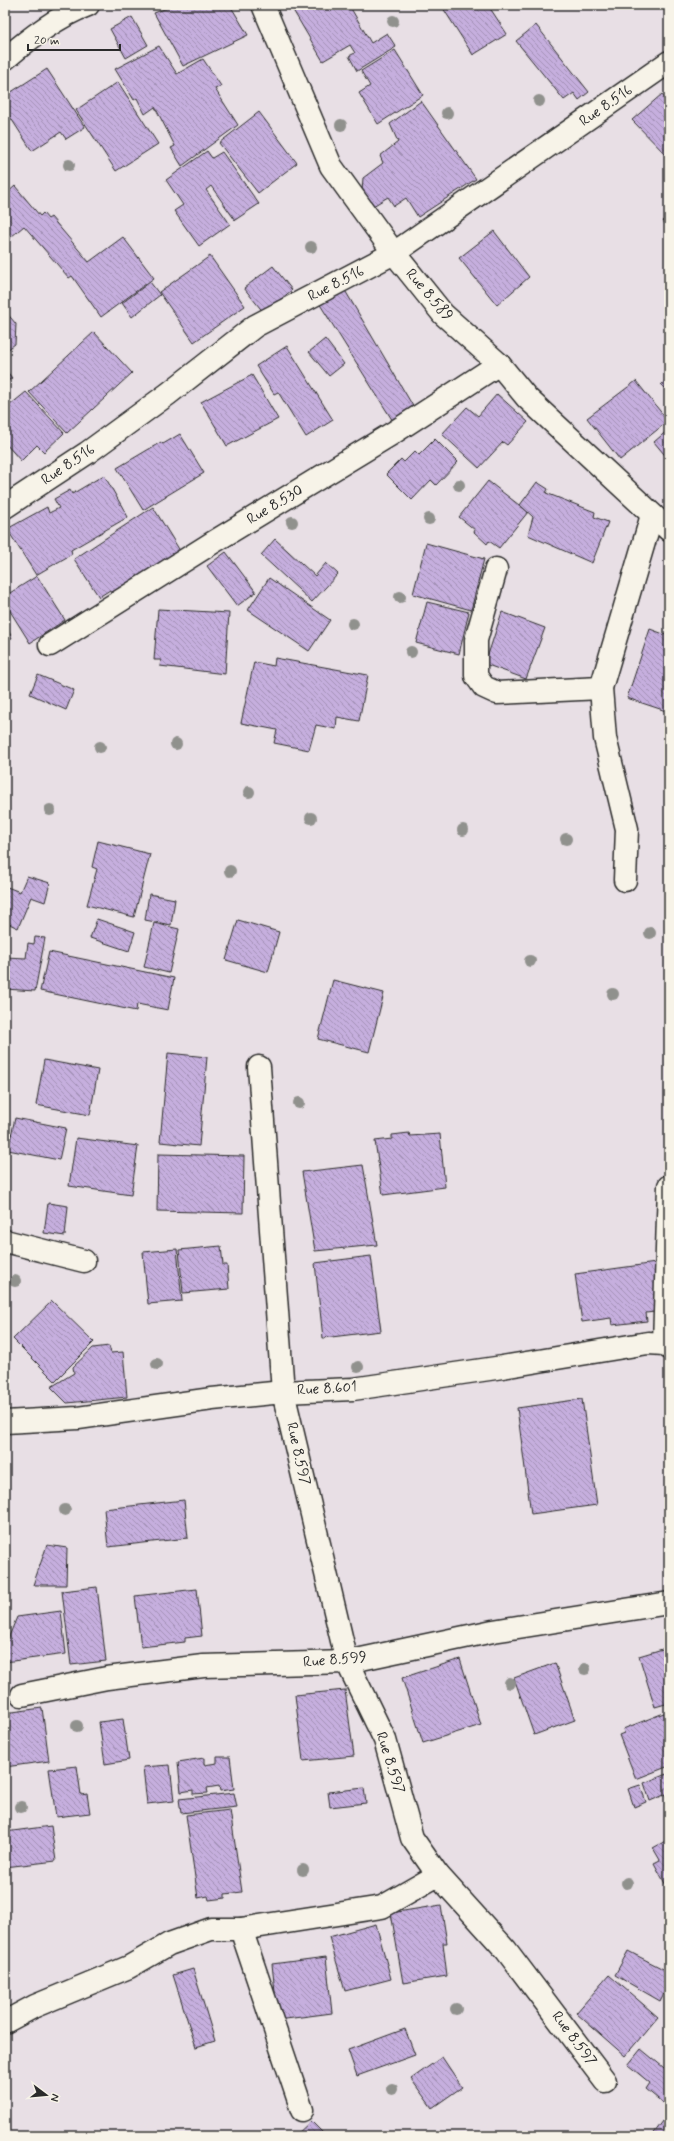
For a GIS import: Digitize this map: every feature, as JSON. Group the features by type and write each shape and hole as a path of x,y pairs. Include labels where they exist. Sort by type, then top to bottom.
{"street":[{"name":"Rue 8.589","path":"263,5 331,166 394,253 443,314 499,364 527,398 669,530"},
{"path":"5,59 19,47 75,7"},
{"name":"Rue 8.516","path":"5,507 87,453 168,394 255,326 394,253 669,62"},
{"name":"Rue 8.530","path":"50,645 185,560 393,433 499,364"},
{"path":"624,880 627,829 605,738 601,688 652,515"},
{"path":"496,569 476,640 476,676 484,687 498,693 601,688"},
{"name":"Rue 8.601","path":"259,1067 283,1392 353,1389 496,1368 648,1343 667,1346"},
{"path":"667,1346 669,1186"},
{"path":"5,1241 84,1261"},
{"path":"5,1422 78,1418 283,1392"},
{"name":"Rue 8.597","path":"283,1392 347,1662 385,1740 412,1838 438,1875 506,1950 606,2081"},
{"name":"Rue 8.599","path":"22,1695 107,1678 203,1666 347,1662 493,1631 669,1603"},
{"path":"5,2022 35,2006 129,1967 169,1944 211,1929 241,1929 382,1907 438,1875"},
{"path":"241,1929 302,2110"}],"building":[{"path":"175,5 230,5 248,35 183,66 154,13"},
{"path":"290,5 349,5 371,43 387,33 396,47 357,71 349,56 355,53 350,45 323,61"},
{"path":"441,5 488,5 507,34 473,55"},
{"path":"132,17 148,45 126,58 110,29"},
{"path":"536,25 589,92 579,100 574,93 564,100 516,41"},
{"path":"159,46 177,74 203,59 221,86 215,89 238,125 182,166 171,148 175,146 155,107 145,114 137,98 134,100 115,69"},
{"path":"395,50 423,95 378,124 359,93 370,86 361,71"},
{"path":"47,69 85,127 66,139 61,132 32,151 5,109 5,96"},
{"path":"118,82 158,144 116,171 76,110"},
{"path":"662,94 669,102 669,158 632,120"},
{"path":"421,101 476,179 418,217 406,198 394,206 388,197 373,206 362,191 363,178 383,163 380,156 398,142 390,124"},
{"path":"259,112 297,163 258,193 219,143"},
{"path":"207,151 212,158 222,152 259,204 235,220 211,186 206,190 230,224 199,246 174,211 183,205 166,180"},
{"path":"15,186 40,216 43,213 48,219 51,217 89,262 123,237 154,278 101,317 72,276 69,278 24,226 5,242 5,195"},
{"path":"669,217 669,229 663,221"},
{"path":"494,231 529,277 497,305 459,258"},
{"path":"210,256 245,306 194,342 159,292"},
{"path":"273,266 292,290 264,313 244,288"},
{"path":"150,282 160,295 132,317 122,303"},
{"path":"343,287 417,413 396,426 319,303"},
{"path":"5,311 16,324 15,344 7,350 5,360"},
{"path":"94,332 132,373 67,433 29,392"},
{"path":"325,339 344,364 329,376 309,352"},
{"path":"287,346 333,420 306,437 278,392 274,394 256,366"},
{"path":"5,369 12,378 5,383"},
{"path":"252,375 278,419 227,446 201,402"},
{"path":"669,377 669,393 661,385"},
{"path":"636,381 668,421 620,460 587,418"},
{"path":"26,392 64,433 44,452 37,445 21,461 5,443 5,409"},
{"path":"497,394 528,422 507,445 503,442 479,468 442,434 467,407 478,416"},
{"path":"669,429 669,460 654,442"},
{"path":"180,434 204,473 143,510 117,468 161,442 163,444"},
{"path":"435,439 458,462 436,485 431,480 412,500 386,474 401,459 404,462 415,451 419,455"},
{"path":"104,475 128,517 71,550 72,554 36,575 7,529 47,507 49,513 59,508 54,499 70,490 72,494"},
{"path":"488,481 528,512 499,548 489,541 487,544 474,532 475,530 459,517"},
{"path":"537,482 548,489 546,493 595,512 594,517 608,522 592,563 528,535 533,517 520,505"},
{"path":"153,507 182,554 112,594 110,590 99,597 74,559"},
{"path":"275,539 315,576 326,563 338,574 312,602 261,555"},
{"path":"426,543 484,559 471,610 413,594"},
{"path":"226,552 256,592 237,606 207,566"},
{"path":"37,576 65,620 30,643 5,603 5,596"},
{"path":"269,578 330,620 309,651 248,610"},
{"path":"427,602 469,612 459,654 416,643"},
{"path":"158,609 229,613 225,674 160,666 161,660 154,660"},
{"path":"502,612 545,628 526,679 485,664"},
{"path":"5,624 12,638 5,641"},
{"path":"650,629 669,636 669,712 627,698"},
{"path":"275,658 368,675 359,721 337,717 336,729 316,725 309,750 274,743 277,730 241,723 254,662 274,666"},
{"path":"38,675 74,690 66,710 30,694"},
{"path":"98,841 150,854 134,917 87,905 97,869 92,867"},
{"path":"27,876 50,883 45,902 31,897 18,928 5,922 5,894 7,887 20,892"},
{"path":"149,894 175,899 171,925 145,920"},
{"path":"97,919 135,932 129,951 90,938"},
{"path":"238,920 279,932 268,972 226,960"},
{"path":"154,923 179,929 169,973 144,967"},
{"path":"35,937 45,938 35,991 5,989 5,957 26,958 28,943 34,944"},
{"path":"49,952 174,978 168,1010 137,1004 136,1011 40,991"},
{"path":"333,980 384,993 369,1052 318,1039"},
{"path":"168,1053 207,1057 199,1146 160,1142"},
{"path":"44,1060 98,1070 90,1115 36,1105"},
{"path":"15,1118 66,1128 59,1160 8,1150"},
{"path":"409,1133 410,1136 440,1134 445,1187 383,1195 375,1141 392,1139 392,1135"},
{"path":"76,1138 138,1146 131,1195 69,1186"},
{"path":"158,1154 244,1156 243,1213 157,1211"},
{"path":"363,1165 377,1245 315,1251 302,1172"},
{"path":"48,1203 68,1206 65,1236 44,1233"},
{"path":"221,1246 223,1265 227,1265 229,1289 183,1293 179,1250"},
{"path":"177,1249 182,1301 148,1304 143,1252"},
{"path":"371,1256 381,1331 323,1338 315,1263"},
{"path":"656,1263 663,1311 646,1313 647,1321 612,1325 611,1318 582,1322 575,1274"},
{"path":"52,1301 94,1342 55,1381 13,1339"},
{"path":"109,1346 111,1353 123,1352 127,1397 67,1403 51,1387 74,1373 73,1367 93,1348"},
{"path":"582,1399 597,1505 531,1514 517,1408"},
{"path":"184,1500 188,1538 108,1547 104,1509"},
{"path":"47,1545 67,1548 66,1585 33,1585"},
{"path":"97,1587 106,1661 71,1665 62,1591"},
{"path":"197,1589 202,1636 185,1638 185,1642 141,1647 135,1596"},
{"path":"61,1611 66,1654 5,1662 5,1646 17,1617"},
{"path":"669,1647 669,1703 655,1707 639,1656"},
{"path":"460,1659 481,1725 423,1743 402,1678"},
{"path":"555,1663 575,1720 534,1735 514,1678"},
{"path":"345,1690 354,1756 303,1761 295,1695"},
{"path":"42,1708 49,1761 5,1767 5,1713"},
{"path":"669,1711 669,1766 636,1779 619,1735 624,1733 623,1729"},
{"path":"123,1719 129,1760 105,1764 99,1722"},
{"path":"217,1757 230,1757 234,1789 220,1791 219,1786 207,1788 208,1793 193,1794 193,1790 181,1792 178,1762 204,1758 204,1765 217,1763"},
{"path":"170,1765 174,1801 147,1804 143,1767"},
{"path":"77,1766 81,1795 87,1794 90,1813 56,1817 49,1769"},
{"path":"669,1773 669,1793 650,1801 644,1783"},
{"path":"640,1785 646,1802 634,1807 628,1789"},
{"path":"364,1788 366,1803 330,1807 328,1792"},
{"path":"234,1793 237,1807 181,1813 179,1799"},
{"path":"230,1810 242,1892 225,1894 225,1898 209,1900 208,1896 198,1898 186,1815"},
{"path":"51,1826 56,1861 5,1867 5,1832"},
{"path":"669,1839 669,1891 654,1863 660,1860 653,1848"},
{"path":"441,1905 447,1943 443,1943 447,1976 403,1983 391,1913"},
{"path":"376,1924 391,1979 345,1991 329,1937"},
{"path":"628,1951 669,1972 669,1983 660,2001 615,1975"},
{"path":"326,1957 332,2013 278,2020 272,1964"},
{"path":"193,1969 215,2041 196,2047 173,1975"},
{"path":"609,1975 658,2017 625,2056 576,2013"},
{"path":"405,2029 415,2055 357,2076 348,2050"},
{"path":"641,2049 669,2072 669,2108 646,2089 650,2083 628,2065"},
{"path":"442,2057 462,2087 432,2108 411,2079"},
{"path":"669,2113 669,2136 652,2136"},
{"path":"311,2121 326,2136 295,2136"}]}
